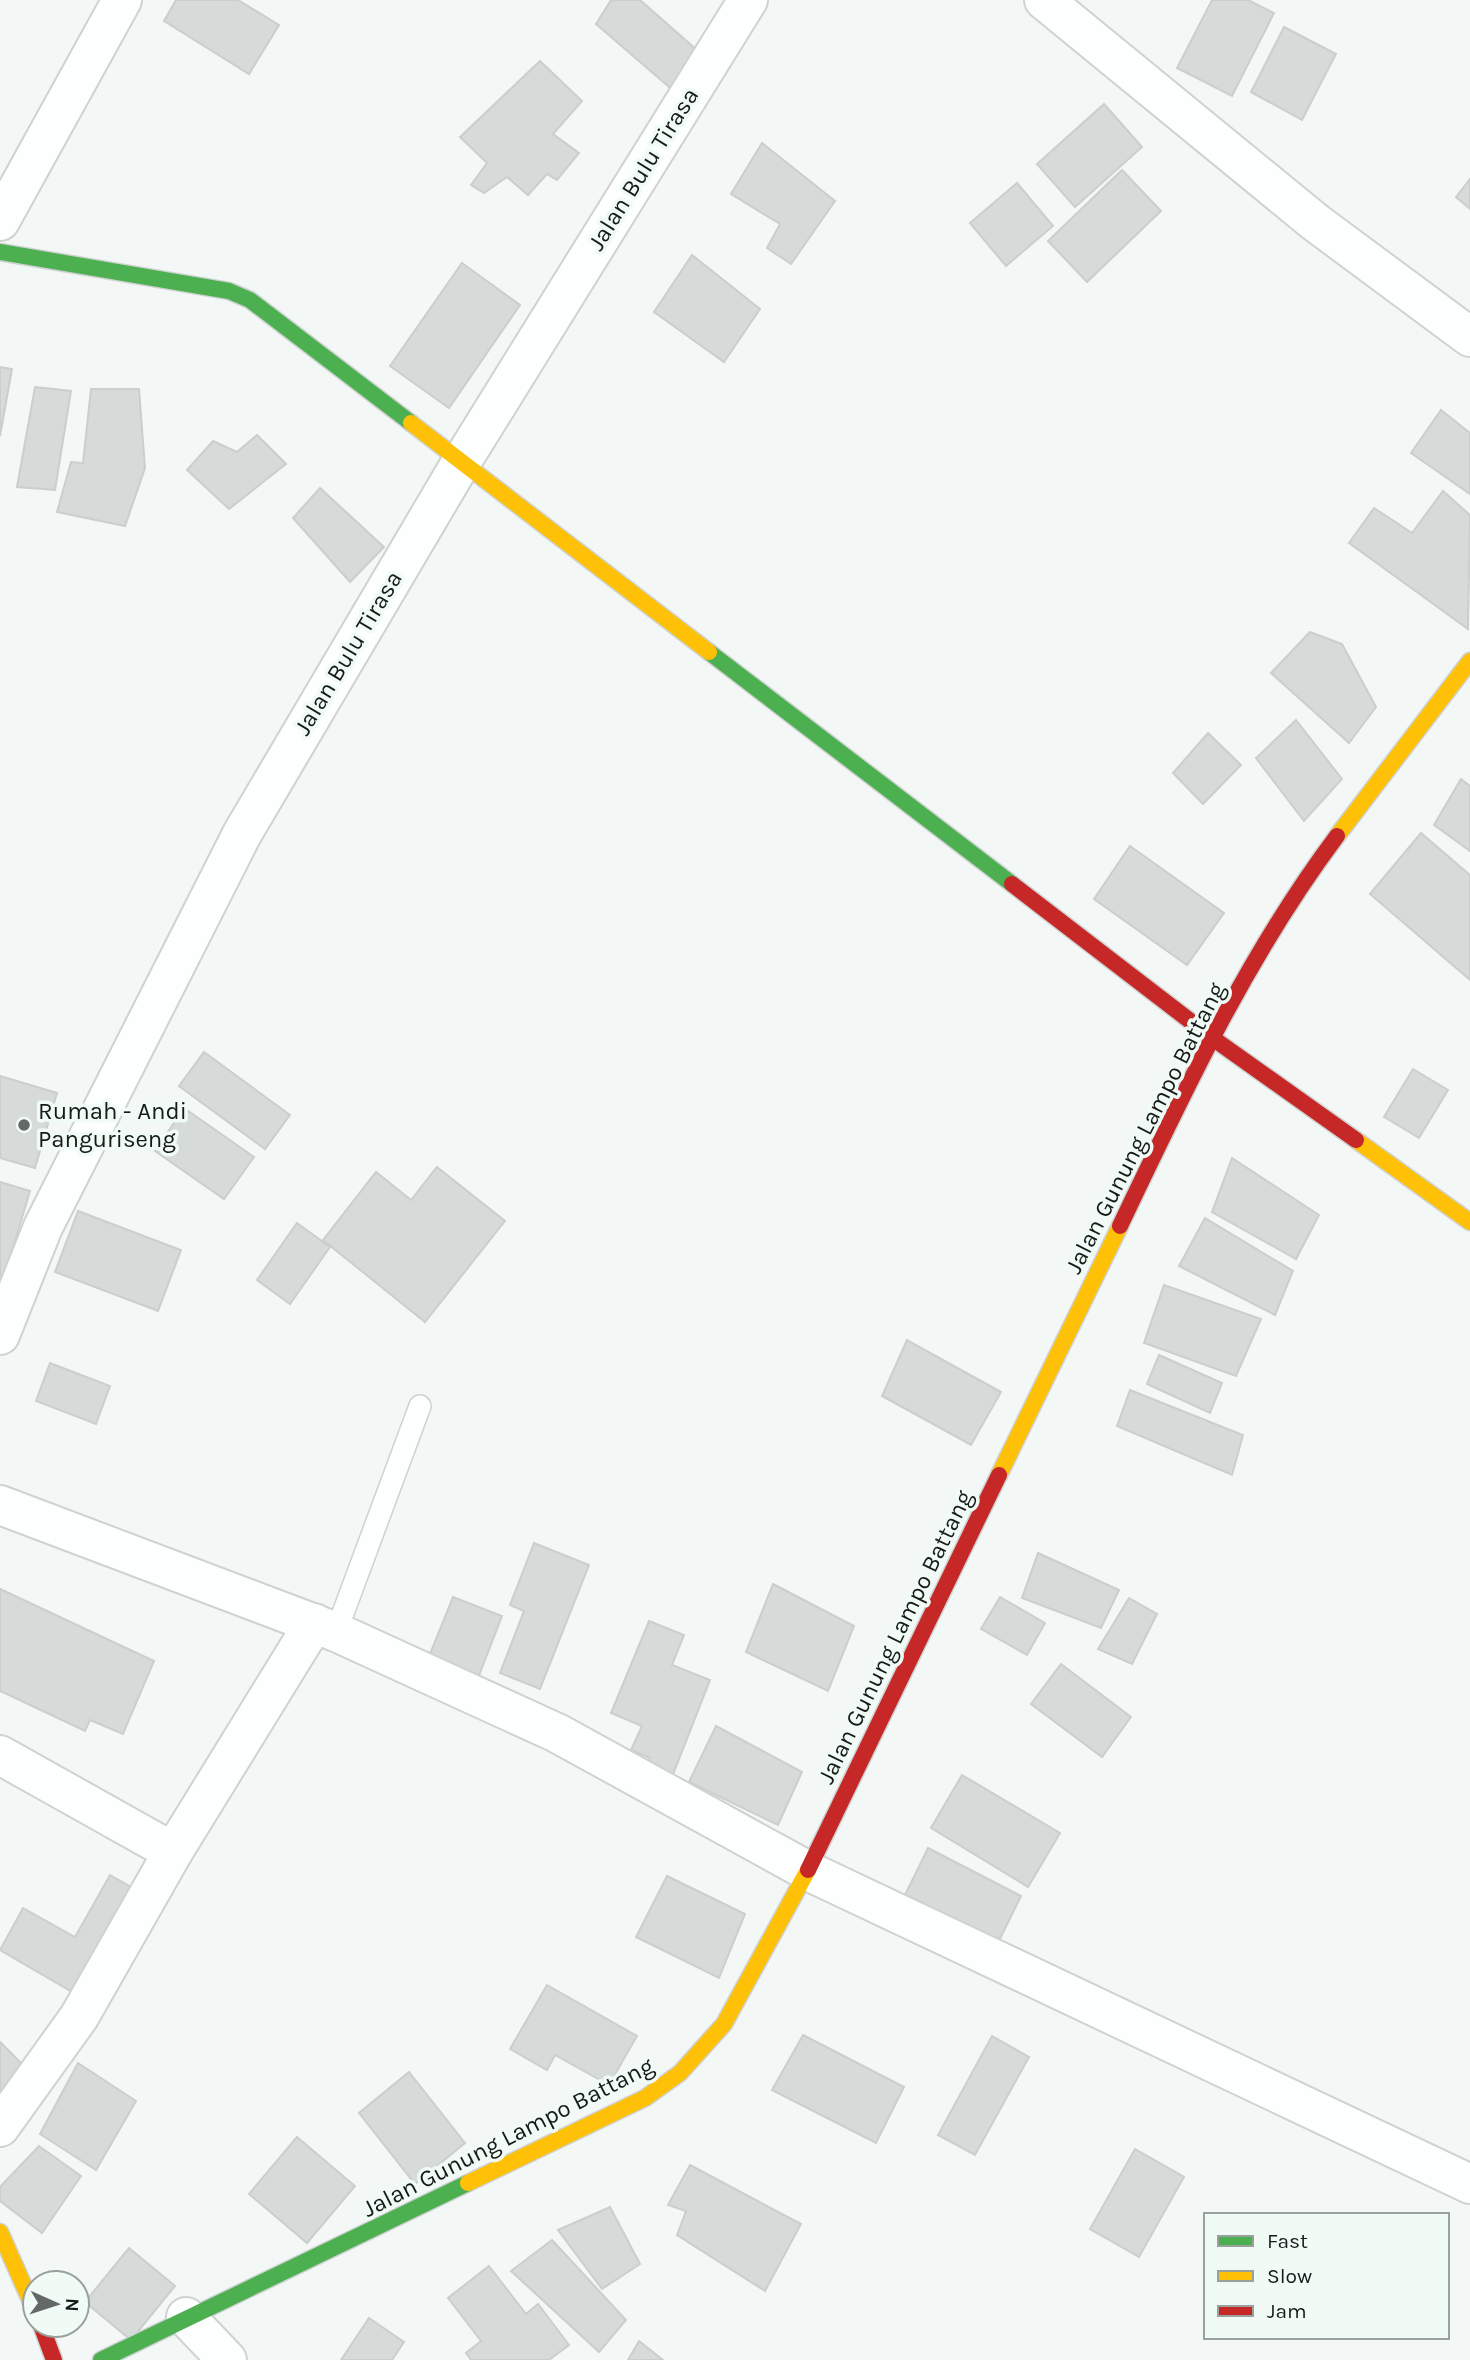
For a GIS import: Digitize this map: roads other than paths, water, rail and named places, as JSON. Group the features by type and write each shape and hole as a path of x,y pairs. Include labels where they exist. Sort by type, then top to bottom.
{"street":[{"path":"0,221 122,0"},
{"name":"Jalan Bulu Tirasa","path":"0,1335 43,1227 242,834 461,461 748,0"},
{"path":"1044,0 1315,222 1470,337"},
{"path":"0,252 229,291 250,300 1211,1037 1470,1222"},
{"name":"Jalan Gunung Lampo Battang","path":"101,2360 186,2317 456,2192 663,2088 724,2024 808,1871 1211,1037 1298,891 1470,661"},
{"path":"0,1505 325,1628 557,1732 808,1871 1470,2184"},
{"path":"0,2127 79,2017 173,1852 325,1628"},
{"path":"0,1755 173,1852"},
{"path":"0,2232 21,2279"},
{"path":"186,2317 227,2360"},
{"path":"46,2339 54,2360"}],"lane":[{"path":"325,1628 420,1406"}],"place":[{"name":"Rumah - Andi Panguriseng","path":"24,1125"}]}
